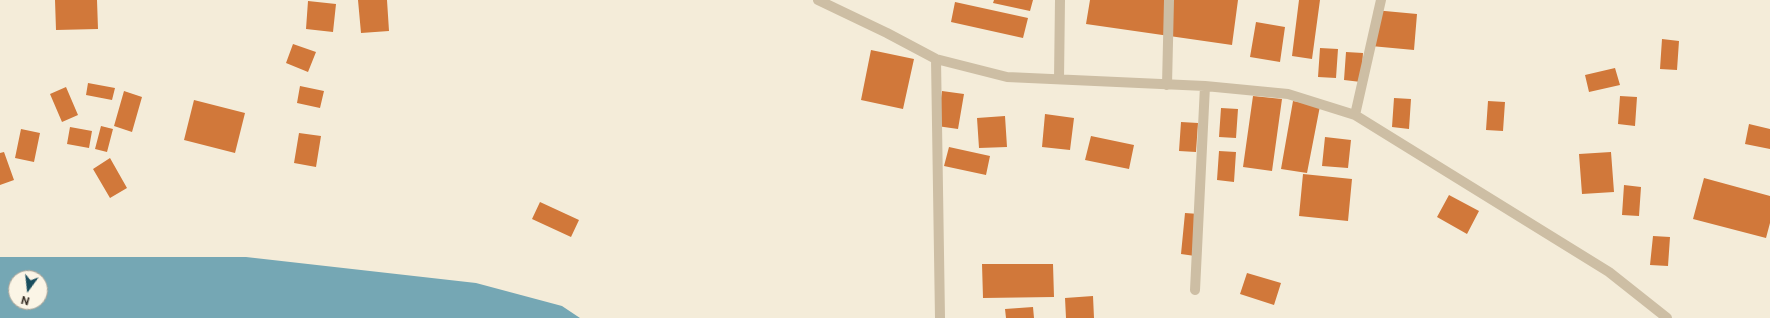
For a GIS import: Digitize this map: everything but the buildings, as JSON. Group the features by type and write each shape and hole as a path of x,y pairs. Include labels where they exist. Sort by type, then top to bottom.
{"street":[{"path":"818,0 887,33 936,59 1006,77 1205,86 1288,94 1355,115 1609,272 1667,318"},
{"path":"1059,79 1060,0"},
{"path":"1167,85 1169,0"},
{"path":"1355,115 1381,0"},
{"path":"936,59 940,318"},
{"path":"1195,290 1205,86"}],"water":[{"path":"0,257 246,257 476,283 562,306 580,318 0,318"}]}
